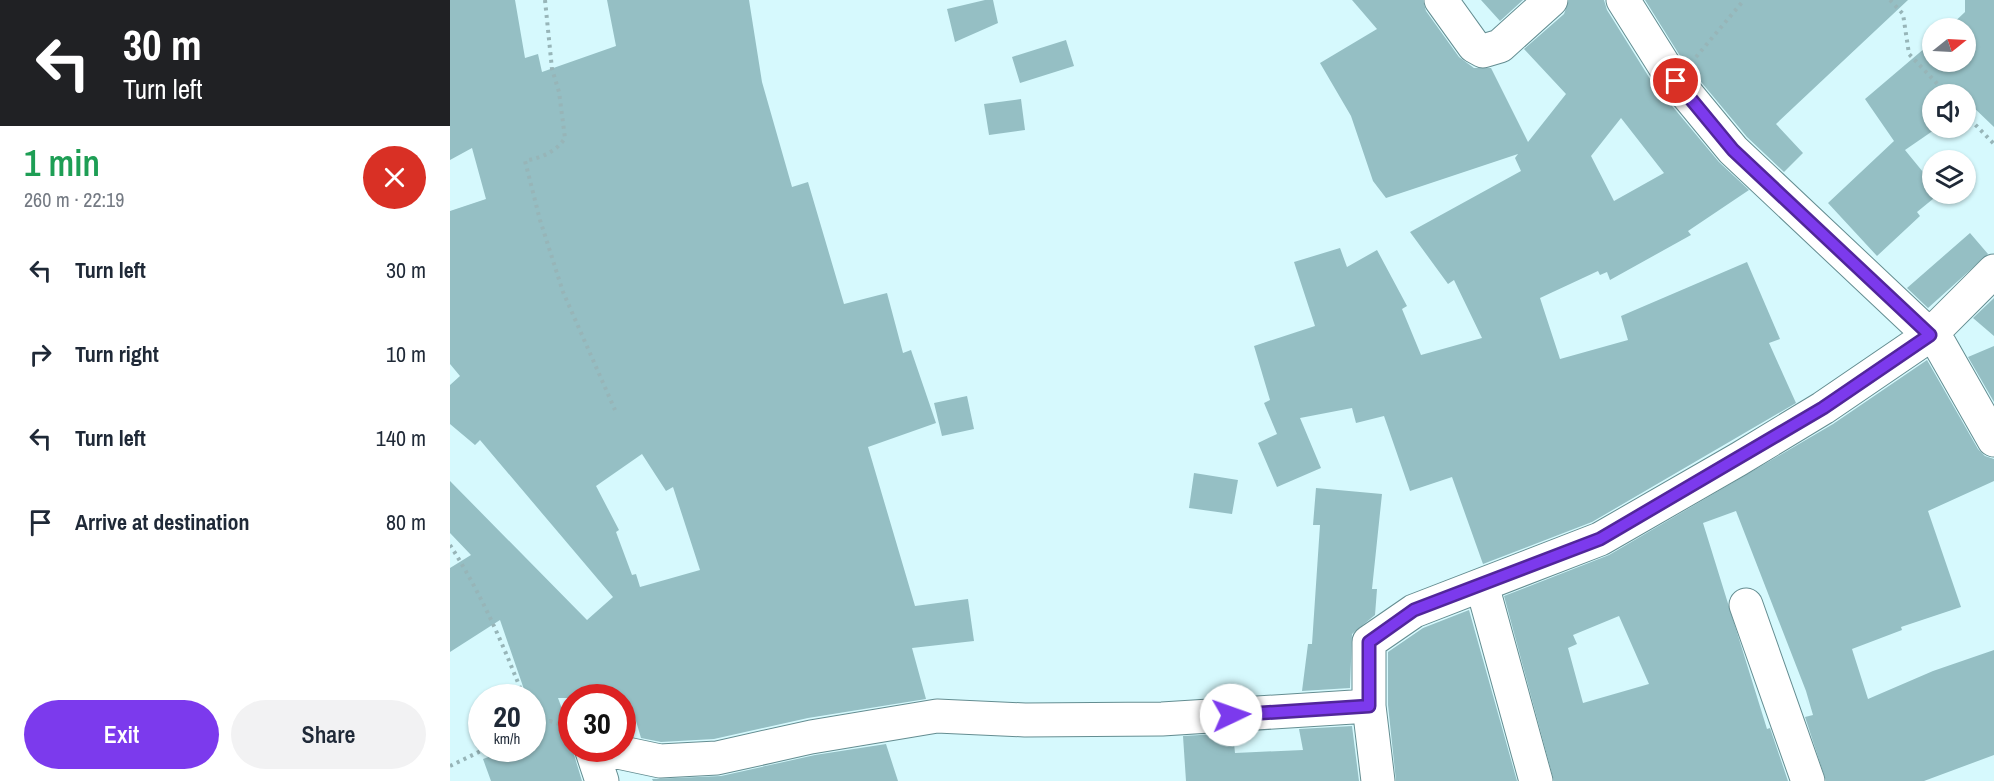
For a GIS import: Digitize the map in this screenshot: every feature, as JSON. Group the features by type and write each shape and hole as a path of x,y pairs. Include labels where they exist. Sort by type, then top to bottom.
{"street":[{"path":"1441,0 1474,46 1483,51 1500,46 1551,0"},
{"path":"1623,0 1676,81 1733,150 1940,345 1994,440"},
{"path":"1378,781 1369,706 1369,642 1414,610 1600,539 1823,408 1930,335 1994,271"},
{"path":"1482,585 1536,781"},
{"path":"1746,605 1808,781"},
{"path":"636,756 660,761 717,758 811,737 937,716 1025,720 1162,719 1369,706"},
{"path":"596,762 602,781"}],"path":[{"path":"545,0 552,69 561,101 565,138 558,148 546,156 525,161 540,220 564,292 615,410"},
{"path":"1676,81 1744,0"},
{"path":"1890,0 1903,14 1909,54 1938,84"},
{"path":"1976,125 1994,144"},
{"path":"450,544 471,578 498,632 518,684"},
{"path":"450,766 468,757"}],"building":[{"path":"450,0 515,0 525,58 538,54 542,72 616,46 607,0 749,0 762,82 792,187 808,182 844,304 887,293 903,353 911,350 936,423 868,447 915,606 968,599 974,641 912,648 926,699 808,718 714,739 661,742 641,738 636,721 636,684 558,684 558,762 576,762 582,781 491,781 484,762 546,762 546,684 522,684 500,620 450,652 450,568 471,555 450,533 450,481 587,620 613,597 480,440 475,445 450,424 450,385 460,376 450,364 450,211 486,199 472,148 450,160","holes":["642,454 666,491 673,487 700,570 640,587 636,574 632,575 616,532 619,530 596,486"]},
{"path":"993,0 998,23 955,42 947,9"},
{"path":"1352,0 1423,0 1426,11 1459,57 1474,68 1491,68 1528,142 1566,94 1524,49 1564,14 1569,0 1604,0 1607,10 1652,82 1719,162 1749,190 1688,231 1691,235 1610,280 1607,272 1600,275 1598,271 1540,298 1560,359 1628,340 1621,316 1747,262 1780,339 1769,343 1796,403 1592,522 1483,564 1452,477 1410,491 1384,416 1356,423 1352,408 1300,418 1321,468 1277,487 1258,443 1277,434 1264,403 1270,400 1254,346 1315,326 1294,262 1340,248 1347,267 1377,250 1407,306 1402,309 1421,355 1482,338 1454,280 1448,284 1410,232 1521,171 1515,158 1518,154 1386,198 1373,181 1351,116 1320,63 1377,29","holes":["1621,118 1664,173 1614,201 1591,156"]},
{"path":"1481,0 1523,0 1500,21"},
{"path":"1645,0 1908,0 1776,124 1803,153 1784,172 1747,137 1682,59"},
{"path":"1965,0 1994,0 1994,127 1976,110 1976,84 1922,84 1922,138 1905,150 1922,171 1922,204 1927,204 1917,212 1920,216 1877,256 1828,203 1894,141 1865,99 1922,51 1922,72 1976,72 1976,18 1959,18 1965,12"},
{"path":"1066,40 1074,66 1020,83 1012,57"},
{"path":"1021,99 1025,130 989,135 984,104"},
{"path":"1970,233 1988,254 1928,308 1907,288"},
{"path":"1994,298 1994,336 1973,318"},
{"path":"1994,346 1994,402 1968,357"},
{"path":"1927,360 1978,449 1985,456 1994,459 1994,481 1928,511 1961,607 1901,627 1902,630 1852,649 1868,699 1933,671 1994,650 1994,755 1924,781 1826,781 1805,717 1813,715 1806,691 1736,511 1703,523 1767,729 1770,728 1788,781 1554,781 1504,596 1609,555 1833,424","holes":["1619,616 1649,684 1583,703 1568,648 1577,644 1573,635"]},
{"path":"967,396 974,429 942,436 934,403"},
{"path":"1194,473 1238,480 1232,514 1189,508"},
{"path":"1316,488 1382,494 1372,589 1377,589 1375,615 1352,634 1350,688 1302,691 1308,644 1312,644 1320,525 1313,525"},
{"path":"1469,610 1517,781 1396,781 1388,705 1388,652 1423,628"},
{"path":"1352,726 1359,781 1186,781 1183,736 1233,733 1235,753 1303,750 1299,729"},
{"path":"886,744 898,781 653,781 652,779 721,776 815,755"}],"route":[{"path":"1231,715 1369,706 1369,642 1383,630 1414,610 1600,539 1823,408 1930,335 1733,150 1676,81"}]}
